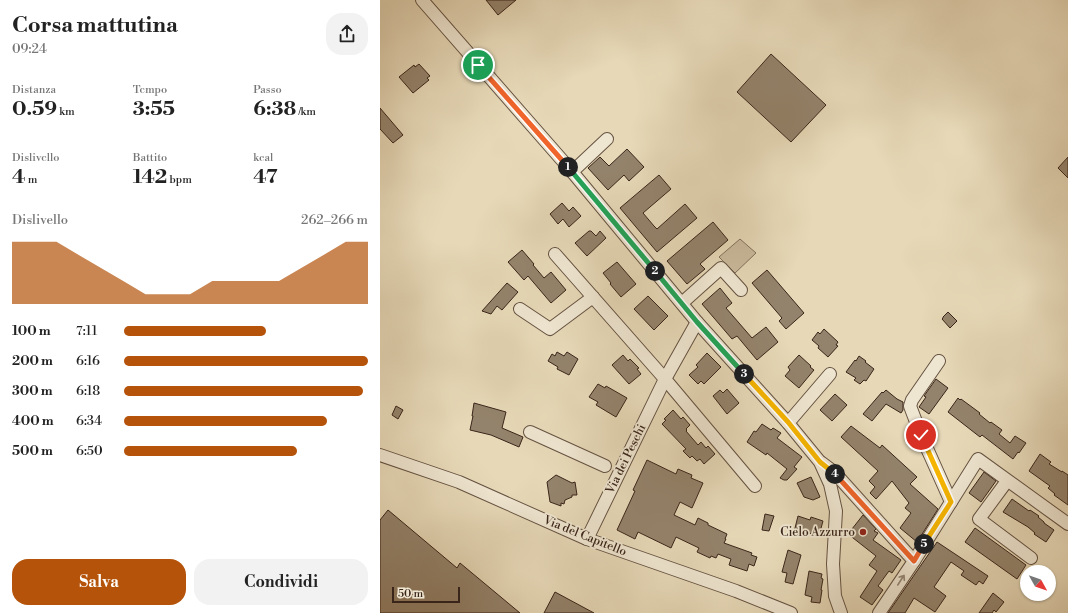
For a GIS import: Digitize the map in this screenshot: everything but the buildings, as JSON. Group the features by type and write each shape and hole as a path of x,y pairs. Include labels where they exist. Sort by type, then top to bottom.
{"street":[{"path":"422,0 572,172 697,322 788,422 820,462 830,484 836,511 833,564 835,596 841,613"},
{"path":"572,172 607,139"},
{"path":"555,254 665,379 755,486"},
{"path":"682,303 721,268 741,290"},
{"path":"520,309 550,329 592,296"},
{"name":"Via dei Peschi","path":"587,539 665,379 697,322"},
{"path":"939,361 912,400 910,406 921,435 951,502"},
{"path":"788,422 830,374"},
{"path":"530,432 605,466"},
{"name":"Via del Capitello","path":"380,455 460,482 587,539 736,591 791,613"},
{"path":"879,613 914,561 978,459 1068,524"},
{"path":"820,462 834,472 914,561"},
{"path":"1007,480 979,518 1031,558"}],"shaded area":[{"path":"740,239 756,253 735,273 719,257"}],"place":[{"name":"Cielo Azzurro","path":"863,532"}],"route":[{"path":"478,65 569,168 697,322 788,422 820,462 834,472 914,561 951,502 921,435"}]}
